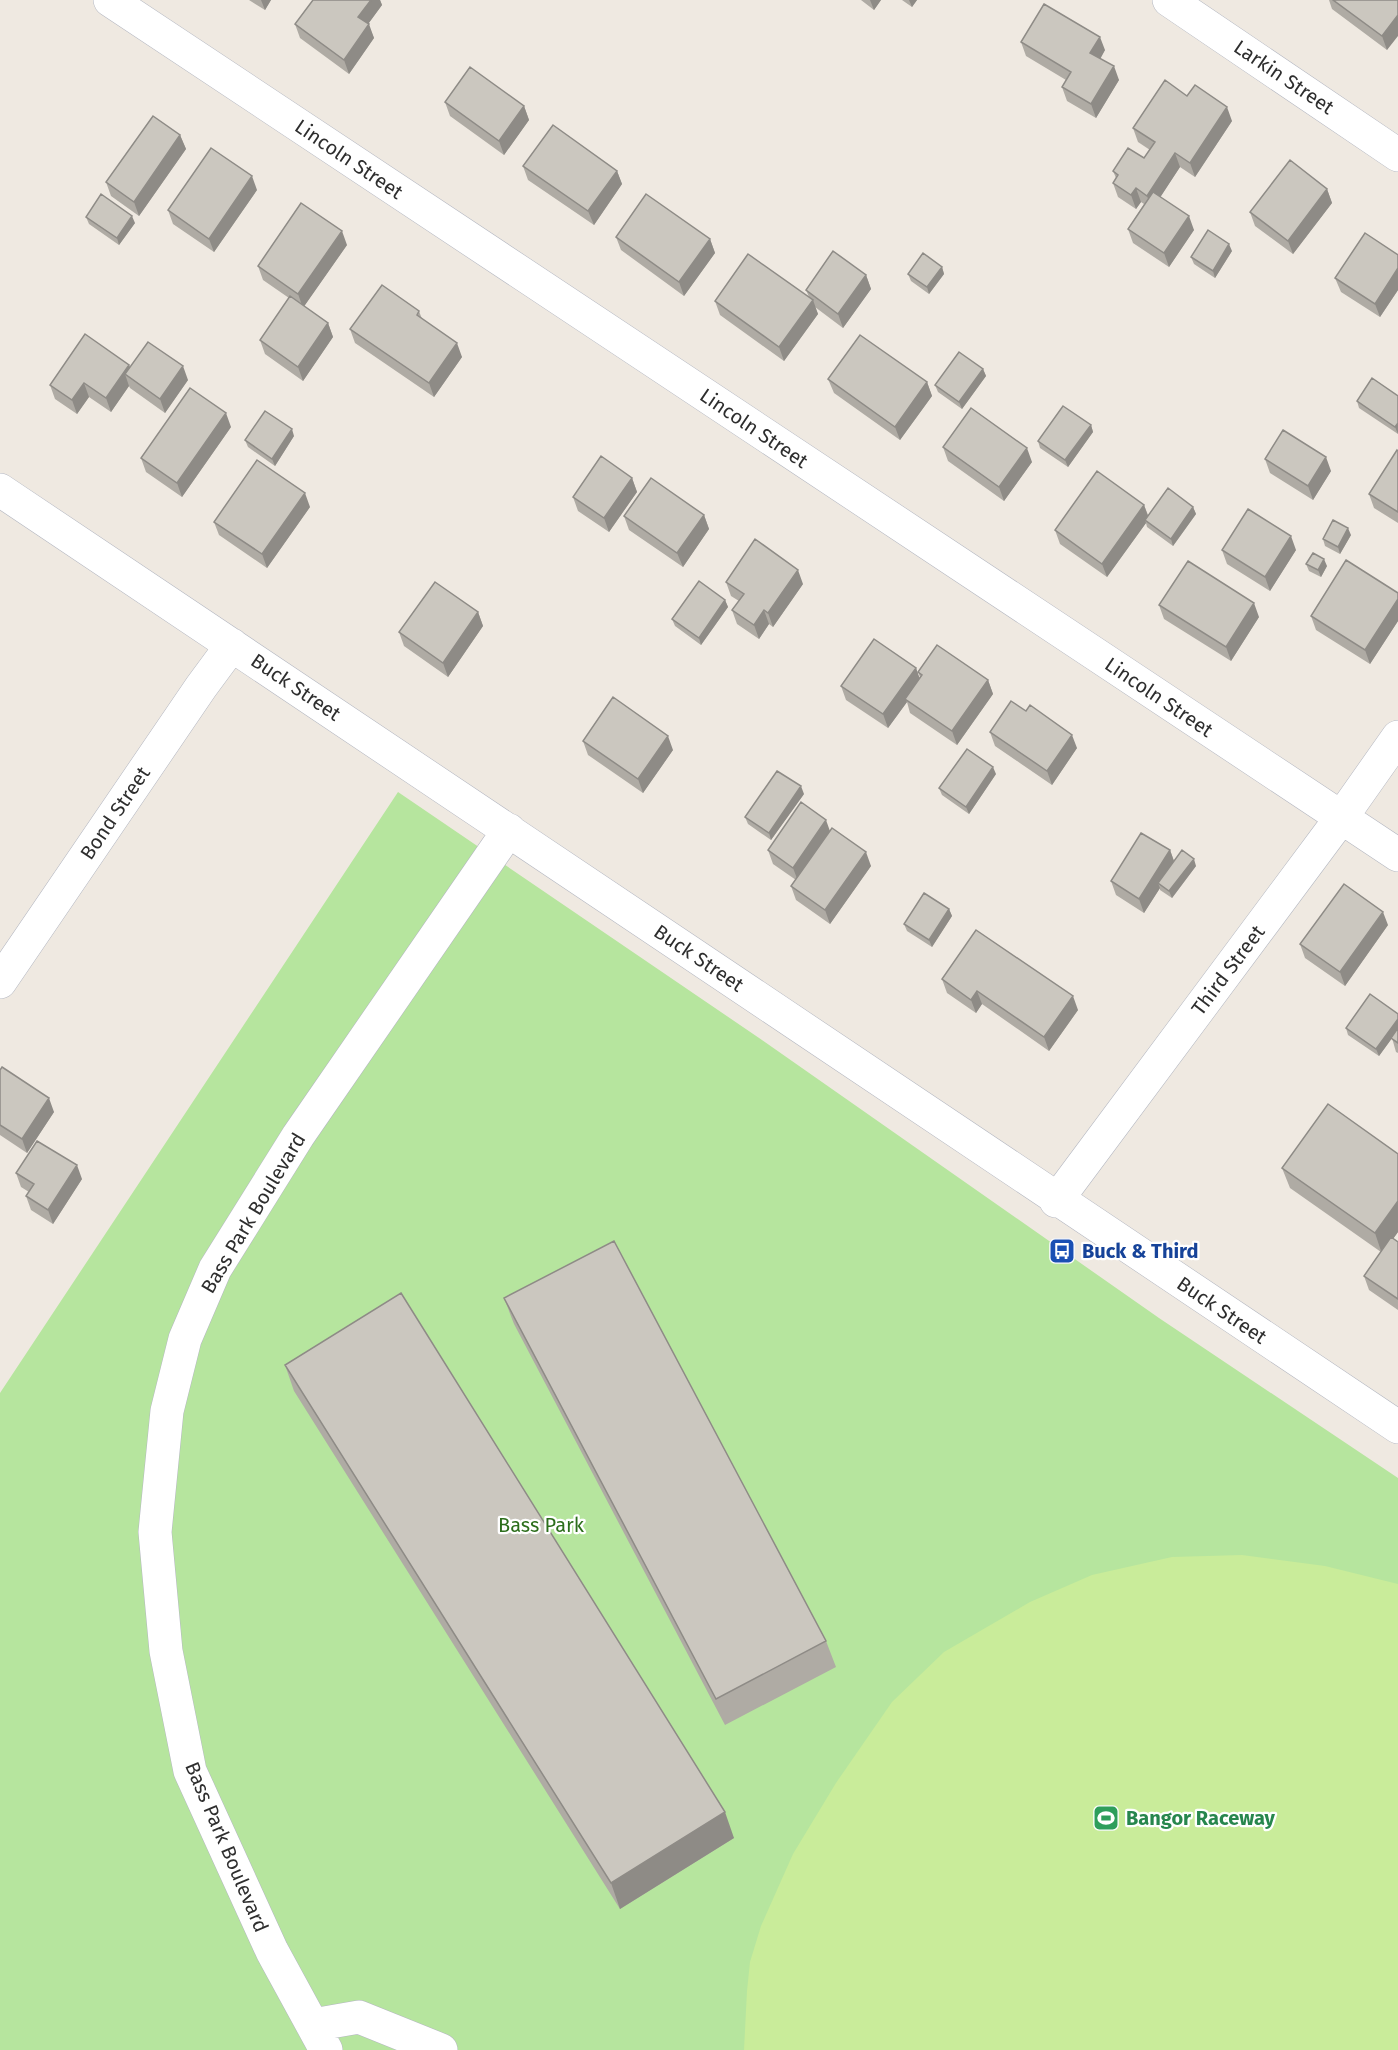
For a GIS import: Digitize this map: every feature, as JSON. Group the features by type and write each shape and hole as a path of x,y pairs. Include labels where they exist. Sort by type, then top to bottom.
{"street":[{"name":"Lincoln Street","path":"110,0 1398,855"},
{"name":"Larkin Street","path":"1169,0 1398,155"},
{"name":"Buck Street","path":"0,490 509,830 1056,1201 1398,1427"},
{"name":"Bond Street","path":"0,982 232,645"},
{"name":"Third Street","path":"1056,1201 1341,818 1398,737"},
{"name":"Bass Park Boulevard","path":"320,2038 272,1952 190,1771 166,1651 155,1532 167,1411 185,1340 215,1269 298,1136 509,830"},
{"path":"320,2038 358,2017 441,2050"}],"green space":[{"name":"Bass Park","path":"398,792 762,1040 1159,1318 1398,1478 1398,2050 0,2050 0,1393"},
{"name":"Bangor Raceway","path":"1242,1555 1325,1566 1398,1584 1398,2050 744,2050 750,1962 761,1926 793,1854 836,1783 892,1702 944,1652 1030,1602 1092,1575 1172,1557"}],"building":[{"path":"313,0 371,0 358,17 369,24 344,60 295,24"},
{"path":"1333,0 1398,0 1398,15 1382,36"},
{"path":"1044,4 1100,37 1090,53 1114,66 1091,104 1062,87 1071,72 1021,42"},
{"path":"470,67 524,106 499,141 445,102"},
{"path":"1165,80 1187,96 1195,85 1227,107 1190,163 1175,153 1147,196 1136,188 1131,195 1113,183 1118,175 1113,171 1128,148 1144,158 1155,142 1133,128"},
{"path":"153,116 180,135 134,202 106,182"},
{"path":"553,125 617,171 588,211 523,166"},
{"path":"211,148 252,176 209,239 168,210"},
{"path":"1290,160 1327,189 1288,241 1250,212"},
{"path":"1153,192 1189,216 1164,253 1128,229"},
{"path":"101,194 132,216 117,238 86,217"},
{"path":"646,194 710,239 679,282 616,237"},
{"path":"301,203 342,231 298,294 258,266"},
{"path":"1208,230 1229,244 1213,271 1191,257"},
{"path":"1365,233 1398,255 1398,268 1375,304 1335,278"},
{"path":"833,251 866,275 838,314 806,290"},
{"path":"923,253 942,267 927,287 908,274"},
{"path":"748,254 813,300 779,347 715,301"},
{"path":"382,285 419,311 417,315 457,343 429,383 350,329"},
{"path":"290,296 328,323 298,367 260,340"},
{"path":"85,334 129,365 106,398 84,383 72,400 50,385"},
{"path":"860,335 927,382 895,427 828,379"},
{"path":"148,342 183,366 160,399 125,374"},
{"path":"959,352 983,369 959,402 935,385"},
{"path":"1372,378 1398,396 1398,423 1395,427 1357,401"},
{"path":"190,388 226,413 177,483 141,458"},
{"path":"1063,406 1091,425 1065,460 1038,441"},
{"path":"971,408 1027,448 999,487 943,447"},
{"path":"265,411 292,429 272,459 245,440"},
{"path":"1283,430 1326,457 1308,486 1265,459"},
{"path":"1398,451 1398,512 1369,494"},
{"path":"601,456 632,478 604,518 573,497"},
{"path":"257,460 305,493 262,554 214,522"},
{"path":"1097,471 1144,505 1102,564 1055,530"},
{"path":"651,478 704,515 677,553 624,516"},
{"path":"1168,488 1193,507 1171,539 1145,520"},
{"path":"1248,509 1291,536 1265,577 1222,550"},
{"path":"1333,520 1348,528 1338,547 1323,539"},
{"path":"755,539 798,570 768,613 764,610 754,625 732,610 744,594 726,582"},
{"path":"1313,553 1324,559 1318,570 1306,564"},
{"path":"1346,560 1398,593 1398,599 1365,650 1311,616"},
{"path":"1188,561 1254,603 1226,647 1159,605"},
{"path":"699,581 725,600 699,638 672,619"},
{"path":"435,582 478,612 443,663 399,632"},
{"path":"874,639 916,668 883,714 841,686"},
{"path":"937,645 988,680 952,731 905,699 922,675 918,672"},
{"path":"613,697 668,736 638,779 583,741"},
{"path":"1011,701 1026,711 1030,705 1072,735 1047,771 990,732"},
{"path":"967,749 993,767 966,807 939,788"},
{"path":"777,771 801,786 769,833 745,817"},
{"path":"801,802 826,820 793,868 768,850"},
{"path":"832,828 866,852 825,910 791,886"},
{"path":"1141,833 1170,850 1139,899 1111,881"},
{"path":"1182,850 1194,859 1169,891 1158,883"},
{"path":"1344,884 1383,912 1340,972 1300,944"},
{"path":"924,893 949,909 929,940 904,924"},
{"path":"976,930 1073,996 1044,1037 977,991 971,1000 942,979"},
{"path":"1370,994 1398,1014 1398,1019 1376,1049 1346,1028"},
{"path":"1398,1028 1398,1043 1391,1038"},
{"path":"2,1067 49,1098 22,1139 0,1125 0,1070"},
{"path":"1328,1104 1398,1154 1398,1201 1375,1233 1282,1168"},
{"path":"37,1141 77,1165 48,1210 26,1196 34,1184 16,1173"},
{"path":"1391,1237 1398,1242 1398,1299 1364,1276"},
{"path":"614,1241 826,1641 716,1699 504,1298"},
{"path":"401,1293 725,1812 611,1883 285,1365"}],"place":[{"name":"Buck & Third","path":"1062,1251"},
{"name":"Bangor Raceway","path":"1106,1818"}]}
